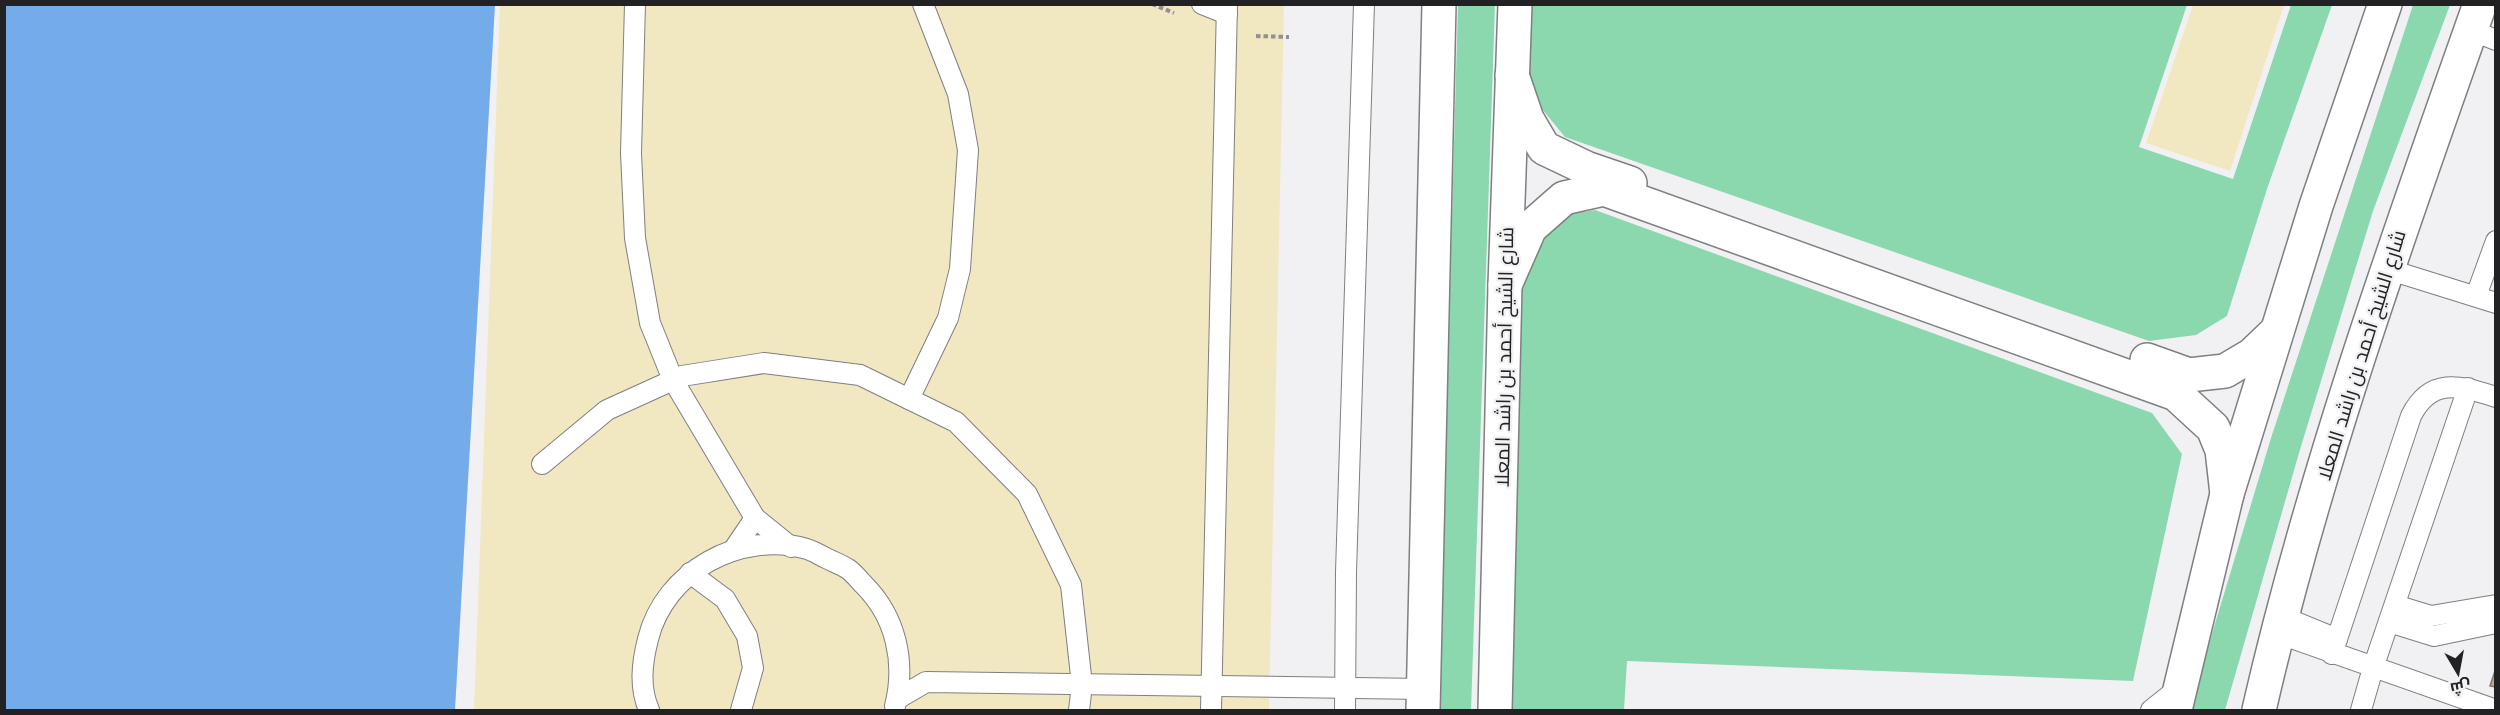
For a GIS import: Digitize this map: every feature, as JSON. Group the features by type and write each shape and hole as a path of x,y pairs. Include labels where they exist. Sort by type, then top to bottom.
{"main road":[{"path":"1424,700 1439,4"},
{"name":"شارع الشيخ أحمد بن راشد المعلا","path":"1495,711 1504,285 1515,4"},
{"path":"2178,699 2227,494 2276,332 2385,4"},
{"name":"شارع الشيخ أحمد بن راشد المعلا","path":"2259,711 2279,625 2387,268 2482,25"},
{"path":"1512,75 1527,119 1544,148 1586,168 2189,375 2225,371 2252,355 2276,332"},
{"path":"1504,285 1530,228 1564,198 1604,189 2176,394 2213,428 2222,450 2227,494"}],"lane":[{"path":"635,4 631,153 635,238 650,322 673,380 755,518 791,547"},
{"path":"909,399 948,318 960,269 968,150 958,94 923,4"},
{"path":"1202,4 1227,9 1211,711"},
{"path":"1345,711 1347,548 1364,4"},
{"path":"2476,296 2496,242"},
{"path":"2387,268 2496,303"},
{"path":"542,464 607,410 682,376 764,363 860,375 957,422 1027,494 1071,585 1082,685 1079,711"},
{"path":"2334,646 2417,404 2425,395 2439,388 2455,386 2496,397"},
{"path":"2361,711 2373,668 2468,388"},
{"path":"734,549 755,518"},
{"path":"648,711 642,666 653,621 677,585 703,564 734,549 767,544 808,549 849,569 878,599 896,635 901,682 896,705"},
{"path":"690,573 725,599 747,636 753,668 741,711"},
{"path":"2392,613 2431,616 2496,605"},
{"path":"2392,613 2434,636 2496,623"},
{"path":"2279,625 2334,646 2373,668 2496,710"},
{"path":"899,664 926,682 1345,688 1424,700"},
{"path":"896,705 926,682"},
{"path":"2151,711 2178,699"}],"green space":[{"path":"1458,5 1495,5 1471,710 1438,710"},
{"path":"1526,5 2187,5 2139,147 2233,179 2291,5 2332,5 2267,189 2227,316 2196,335 2149,341 1565,137 1542,109 1523,71"},
{"path":"2413,5 2450,5 2373,211 2299,453 2225,710 2189,710 2271,438"},
{"path":"1595,210 2152,413 2182,454 2133,681 1627,661 1624,710 1508,710 1515,280 1546,218"}],"sand":[{"path":"500,5 1284,5 1269,710 474,710"},
{"path":"2193,5 2284,5 2230,171 2146,143"}],"water":[{"path":"4,5 495,5 455,710 5,710"}],"building":[{"path":"2496,668 2496,687 2490,686"}]}
